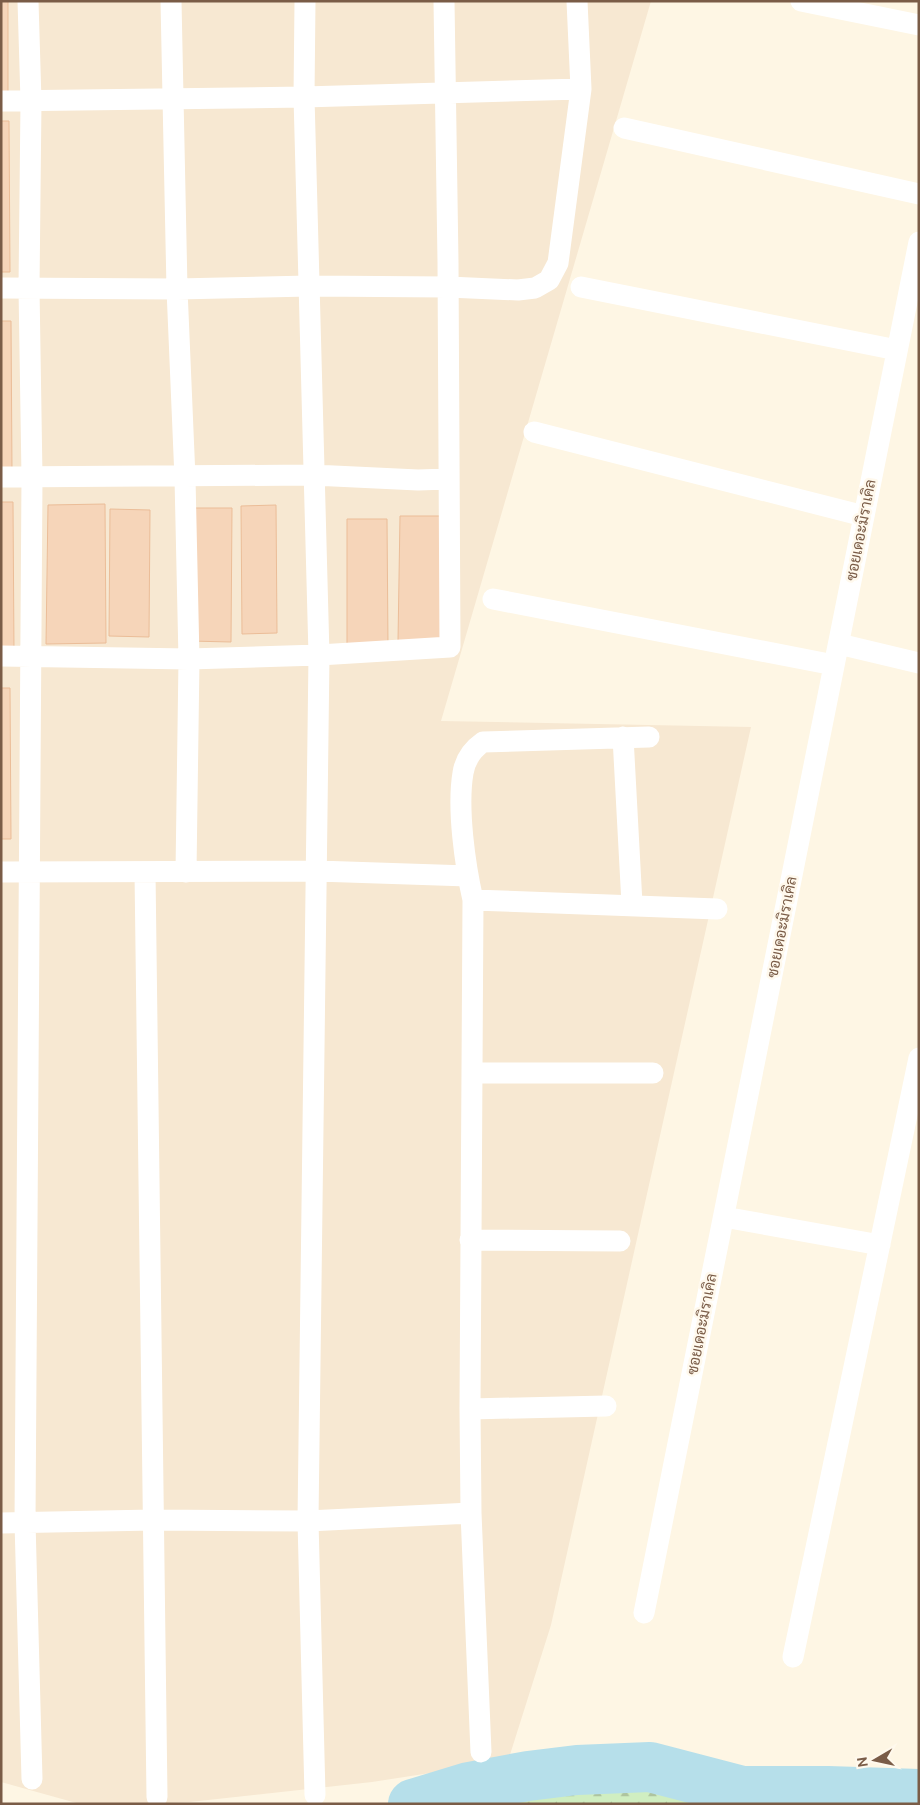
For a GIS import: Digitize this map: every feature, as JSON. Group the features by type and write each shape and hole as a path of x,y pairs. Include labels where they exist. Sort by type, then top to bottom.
{"street":[{"path":"28,1 32,477 31,871 25,1522 32,1780"},
{"path":"171,1 176,289 185,478 189,659 186,872"},
{"path":"305,1 304,97 308,286 319,655 308,1521 315,1795"},
{"path":"1,656 189,659 319,655 450,647 444,1"},
{"path":"1,288 176,289 308,286 448,287 518,290 535,288 549,280 558,263 581,89 577,1"},
{"path":"801,1 919,25"},
{"path":"1,101 172,97 304,97 445,91 581,89"},
{"path":"624,128 919,194"},
{"name":"ซอยเดอะมิราเคิล","path":"644,1613 919,242"},
{"path":"581,287 897,350"},
{"path":"534,432 864,516"},
{"path":"1,477 185,478 313,475 418,480 448,478"},
{"path":"493,599 834,665"},
{"path":"838,644 919,662"},
{"path":"623,737 632,904"},
{"path":"482,1752 471,1513 470,1240 474,1073 473,900 468,876 461,799 463,772 473,749 483,742 650,737"},
{"path":"1,872 316,871 468,876"},
{"path":"145,872 157,1797"},
{"path":"473,900 632,904 716,909"},
{"path":"793,1657 919,1058"},
{"path":"474,1073 653,1073"},
{"path":"724,1217 880,1245"},
{"path":"470,1240 620,1241"},
{"path":"470,1409 606,1406"},
{"path":"1,1523 153,1520 308,1521 471,1513"}],"shaded area":[{"path":"1,1 651,1 441,721 751,727 551,1625 508,1761 372,1782 190,1802 145,1804 80,1804 1,1782"}],"green space":[{"path":"532,1783 671,1785 730,1804 456,1804"}],"building":[{"path":"1,1 8,1 8,93 1,93"},
{"path":"1,121 9,121 10,272 1,272"},
{"path":"1,321 11,321 12,472 1,472"},
{"path":"1,502 13,502 14,653 1,653"},
{"path":"105,504 106,643 46,644 48,505"},
{"path":"276,505 277,633 242,634 241,506"},
{"path":"191,508 232,508 231,642 190,641"},
{"path":"110,509 150,510 149,637 109,636"},
{"path":"400,516 445,516 443,641 398,641"},
{"path":"347,519 387,519 388,647 347,647"},
{"path":"1,688 10,688 11,839 1,839"}],"waterway":[{"path":"413,1804 469,1787 528,1776 577,1770 650,1767 742,1791 919,1794"}]}
